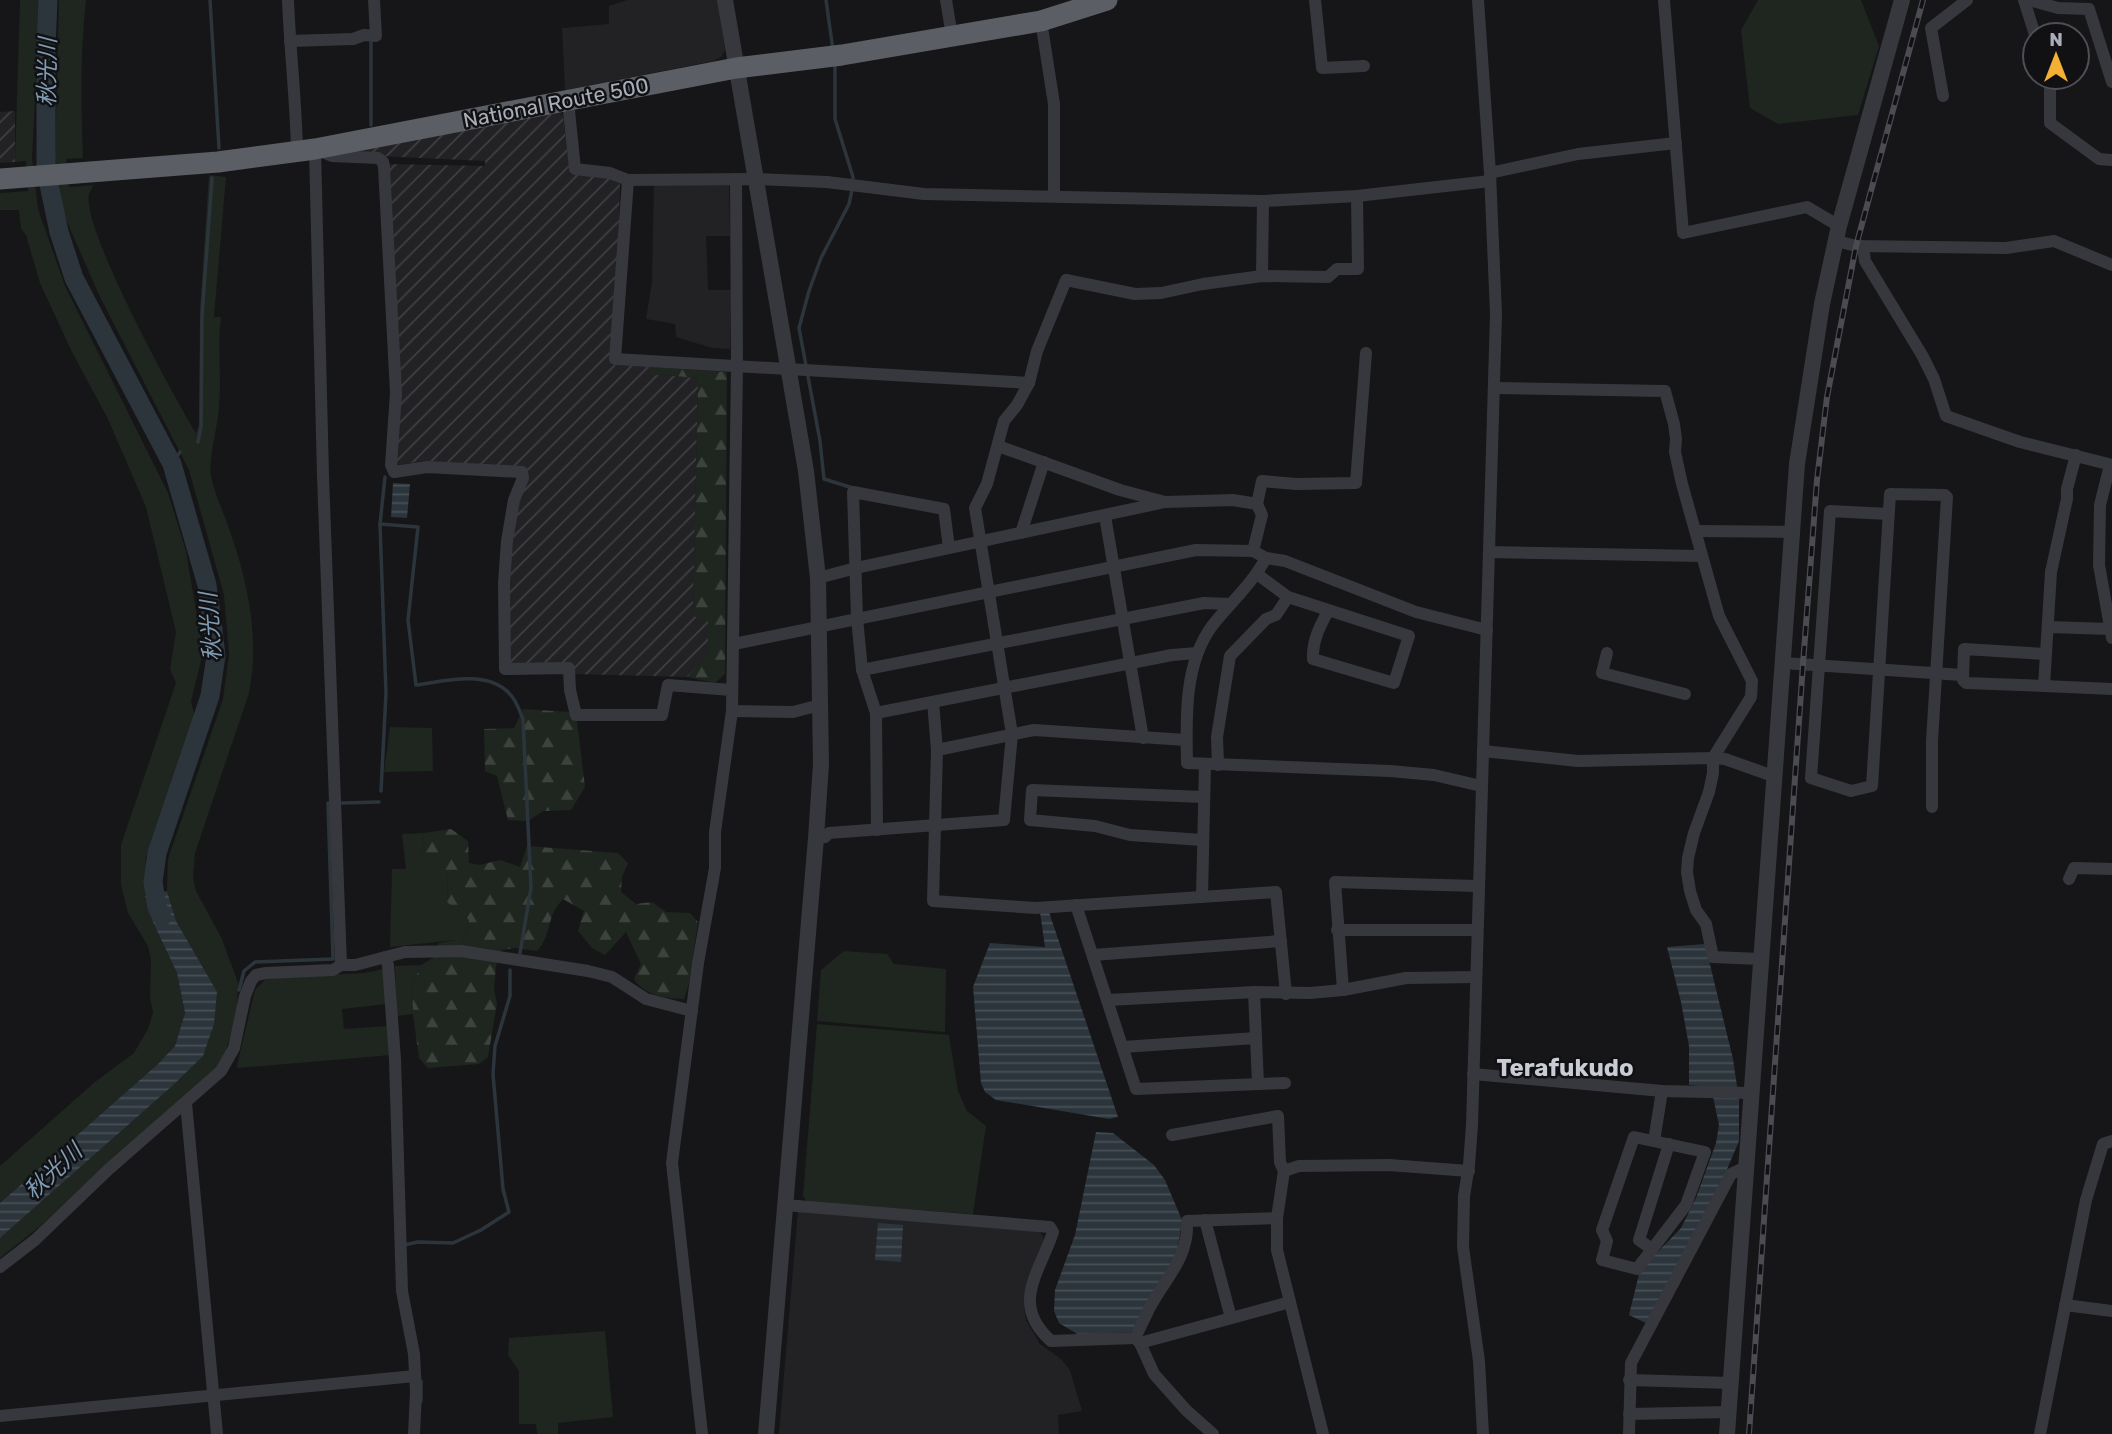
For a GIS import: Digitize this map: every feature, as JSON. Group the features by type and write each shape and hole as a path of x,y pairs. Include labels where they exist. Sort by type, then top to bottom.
{"highway":[{"name":"National Route 500","path":"0,179 218,162 306,150 736,68 842,55 1041,21 1107,0"}],"street":[{"path":"288,0 296,102 306,150 323,476 341,965"},
{"path":"290,41 376,36 374,0"},
{"path":"725,0 806,471 818,578 820,626 821,764 766,1434"},
{"path":"946,0 952,36"},
{"path":"1315,0 1322,68 1364,66"},
{"path":"1478,0 1496,314 1473,1074 1469,1171 1464,1196 1464,1247 1479,1361 1483,1434"},
{"path":"1664,0 1683,233 1807,207 1850,246 2006,248 2054,241 2112,265"},
{"path":"1727,1434 1797,464 1811,365 1838,233 1902,0"},
{"path":"1943,96 1931,28 1967,0"},
{"path":"2031,21 2026,0 2058,8 2089,9 2112,82"},
{"path":"1041,21 1054,104 1054,196"},
{"path":"2050,91 2050,123 2099,159 2112,160"},
{"path":"568,101 575,169 610,173 628,180 757,179 827,182 925,194 1263,201 1357,196 1490,177 1578,154 1676,143"},
{"path":"306,150 332,156 378,158 383,162 396,393 391,465 394,472 427,467 522,472 523,478 514,500 505,573 505,669 569,668 570,690 576,715 662,715 668,685 731,690"},
{"path":"702,1434 672,1163 698,963 715,868 715,832 732,711 737,366 736,179"},
{"path":"628,180 615,359 1030,383"},
{"path":"816,838 825,837 829,833 1004,820 1012,734 975,509 987,484 1004,421 1030,383 1037,351 1066,280 1135,294 1161,293 1262,276 1328,277 1337,270 1359,269 1357,196"},
{"path":"1262,276 1263,201"},
{"path":"1863,246 1865,261 1934,379 1946,416 2020,442 2110,465"},
{"path":"1253,551 1262,515 1257,504 1262,481 1296,484 1356,483 1366,353"},
{"path":"1494,388 1665,391 1674,424 1675,452 1701,556 1719,616 1752,681 1751,697 1713,758 1709,792 1693,833 1688,858 1690,891 1696,910 1706,924 1713,957 1760,959"},
{"path":"998,446 1119,490 1165,502"},
{"path":"2048,626 2111,626 2099,565 2100,505 2112,451"},
{"path":"2043,686 2051,572 2076,455"},
{"path":"1021,533 1044,462"},
{"path":"877,830 876,713 862,670 857,618 853,492 944,509 949,548"},
{"path":"1888,514 1830,511 1811,778 1851,791 1872,786 1888,514 1892,493 1947,497 1936,674 1932,807"},
{"path":"818,578 1165,502 1233,500 1257,504"},
{"path":"1105,516 1143,738"},
{"path":"1696,531 1793,532"},
{"path":"734,644 1196,551 1253,551 1416,612 1487,630"},
{"path":"1489,552 1701,556"},
{"path":"1266,558 1257,574 1210,629 1197,653 1190,687 1186,740 1188,763 1390,771 1434,775 1482,786"},
{"path":"1257,574 1288,597 1409,636 1394,682 1313,659 1318,632 1328,611"},
{"path":"1202,897 1203,797 1212,765 1230,656 1266,619 1276,615 1288,597"},
{"path":"862,670 1204,603 1230,604"},
{"path":"2045,654 1964,649 1962,674 1966,683 2112,690"},
{"path":"876,713 1129,663 1188,652 1197,653"},
{"path":"1607,653 1602,673 1685,694"},
{"path":"1783,663 1878,671 1962,674"},
{"path":"933,702 937,750 933,901 1036,908 1277,893 1286,993"},
{"path":"732,711 793,712 820,705"},
{"path":"937,750 1034,730 1186,740"},
{"path":"1483,751 1578,761 1725,759 1776,777"},
{"path":"1202,840 1130,835 1095,826 1030,821 1032,790 1100,795 1124,793 1203,797"},
{"path":"2069,878 2074,868 2112,869"},
{"path":"1343,990 1335,882 1478,886"},
{"path":"1076,905 1136,1089 1284,1083"},
{"path":"1337,930 1477,930"},
{"path":"1093,955 1281,941"},
{"path":"0,1267 36,1240 108,1169 226,1065 234,1048 245,996 256,975 333,970 341,965 355,965 405,952 461,951 612,977 646,999 692,1011"},
{"path":"385,957 388,965 394,1059 402,1291 414,1354 414,1434"},
{"path":"1109,1000 1343,990 1406,978 1476,977"},
{"path":"1254,992 1258,1084"},
{"path":"1123,1047 1256,1038"},
{"path":"1473,1074 1662,1091 1751,1093"},
{"path":"1654,1140 1662,1091"},
{"path":"186,1102 217,1434"},
{"path":"1172,1135 1278,1116 1280,1162 1283,1171 1277,1218 1277,1250 1323,1434"},
{"path":"1634,1137 1654,1140 1705,1152 1686,1205 1637,1269 1602,1260 1607,1241 1602,1230 1634,1137"},
{"path":"2040,1434 2086,1200 2103,1144 2112,1141"},
{"path":"1652,1249 1639,1240 1669,1144"},
{"path":"1283,1171 1299,1166 1389,1165 1469,1171"},
{"path":"1629,1434 1631,1363 1731,1174 1746,1167"},
{"path":"785,1205 1051,1227 1053,1232 1033,1278 1030,1313 1038,1329 1051,1341 1138,1341 1290,1302"},
{"path":"1213,1434 1186,1410 1154,1374 1138,1341 1150,1308 1182,1256 1187,1221 1277,1218"},
{"path":"1205,1220 1231,1318"},
{"path":"2065,1305 2112,1311"},
{"path":"0,1416 415,1376"},
{"path":"1629,1380 1730,1383"},
{"path":"1629,1414 1728,1412"}],"shaded area":[{"path":"627,0 718,0 725,50 721,57 714,61 565,90 562,28 609,24 609,6"},
{"path":"15,111 15,162 0,163 0,112"},
{"path":"557,112 563,115 570,174 597,175 620,182 611,365 651,367 651,374 698,378 693,615 708,620 708,654 688,677 574,674 573,663 512,665 506,658 509,575 522,467 422,461 398,465 395,460 387,164 485,166 485,161 357,155 353,149"},
{"path":"654,184 729,185 730,236 706,236 708,290 731,290 730,349 712,348 676,337 675,324 646,319 652,282"},
{"path":"798,1211 1039,1231 1043,1236 1043,1246 1026,1286 1026,1320 1040,1344 1061,1359 1070,1370 1082,1411 1058,1415 1059,1434 779,1434"}],"green space":[{"path":"20,0 40,0 32,159 38,209 65,286 168,493 186,551 203,653 191,701 195,719 146,857 145,896 152,920 177,973 185,1013 175,1046 0,1203 0,1166 95,1082 134,1053 148,1029 153,1013 150,997 151,960 148,946 128,913 121,885 121,845 176,683 170,669 176,632 146,507 108,419 72,352 40,283 26,235 21,229 19,210 0,210 0,193 28,191 26,161 15,162"},
{"path":"59,0 86,0 82,79 83,158 66,159 69,187 94,185 89,194 90,212 99,240 131,312 196,433 199,425 200,308 209,175 226,177 214,317 221,317 220,396 210,469 247,591 253,652 249,693 195,853 193,877 196,891 222,939 238,983 237,1012 223,1062 39,1227 0,1258 0,1238 170,1088 217,993 176,921 167,891 168,859 223,699 229,654 224,595 189,470 99,295 64,215 55,159"},
{"path":"1758,0 1861,0 1879,46 1858,115 1778,124 1750,108 1741,30"},
{"path":"651,367 727,372 725,674 715,683 688,677 708,654 708,621 693,616 698,378 650,374"},
{"path":"523,709 569,712 577,721 585,787 571,810 543,811 528,821 508,820 497,776 485,771 484,729 514,728"},
{"path":"390,727 432,728 433,771 384,772"},
{"path":"451,829 468,841 469,863 480,865 500,860 520,867 527,846 618,853 628,863 622,877 621,892 636,904 652,902 666,912 690,913 698,922 684,999 656,995 639,985 634,979 641,964 626,932 605,955 592,948 578,931 584,911 563,899 557,906 537,951 515,948 501,950 496,966 494,990 497,1003 488,1057 479,1064 428,1068 419,1058 412,985 421,965 433,958 439,943 464,936 469,920 447,902 448,873 431,873 422,858 424,833"},
{"path":"424,833 422,858 448,873 447,902 469,920 464,936 456,940 390,947 392,869 406,869 402,834"},
{"path":"844,951 887,954 894,964 946,969 945,1032 817,1021 821,970"},
{"path":"421,965 412,985 413,1014 397,1016 395,966"},
{"path":"384,969 387,1004 342,1009 344,1029 388,1026 391,1055 238,1068 255,990 267,978 364,973"},
{"path":"817,1024 949,1035 958,1091 967,1111 986,1126 973,1214 807,1202 803,1196"},
{"path":"605,1331 613,1417 558,1423 558,1434 537,1434 536,1424 519,1424 519,1371 508,1355 509,1338"}],"water":[{"path":"393,483 410,484 407,518 391,517"},
{"path":"167,891 176,921 217,992 214,1024 203,1056 0,1238 0,1203 175,1046 185,1013 177,973 152,920 145,896"},
{"path":"1040,912 1049,912 1118,1117 1109,1119 996,1100 985,1092 981,1083 973,987 990,943 1045,947"},
{"path":"1705,944 1733,1059 1739,1100 1739,1141 1717,1193 1648,1324 1629,1315 1640,1270 1681,1228 1696,1198 1716,1143 1719,1125 1711,1087 1689,1085 1689,1046 1667,947"},
{"path":"1096,1132 1113,1133 1154,1165 1165,1180 1182,1220 1177,1254 1138,1327 1130,1332 1079,1335 1059,1323 1054,1311 1055,1290 1075,1235"},
{"path":"878,1223 903,1225 901,1262 875,1260"}],"waterway":[{"name":"秋光川","path":"48,0 46,170 59,232 74,278 172,464 207,585 212,622 216,656 210,696 157,853 153,882 157,907 162,917"},
{"path":"210,0 219,148"},
{"path":"826,0 833,50"},
{"path":"371,40 371,125"},
{"path":"835,64 835,119 853,177 852,190 849,204 821,258 799,328 820,441 824,479 853,488"},
{"path":"198,442 201,427 202,316 212,178"},
{"path":"172,464 180,452"},
{"path":"381,791 386,693 380,524 385,477"},
{"path":"380,524 418,527 408,620 416,685 454,679 493,683 513,698 523,719 531,888 520,953"},
{"path":"342,803 379,802"},
{"path":"239,990 244,971 255,962 333,959 328,803"},
{"path":"404,1245 418,1242 453,1243 481,1230 509,1212 503,1189 493,1074 495,1046 510,996 510,970"},
{"path":"421,1381 421,1401"}],"railway":[{"path":"1749,1434 1803,664 1817,480 1827,397 1856,246 1923,0"}],"district":[{"name":"Terafukudo","path":"1565,1068"}]}
